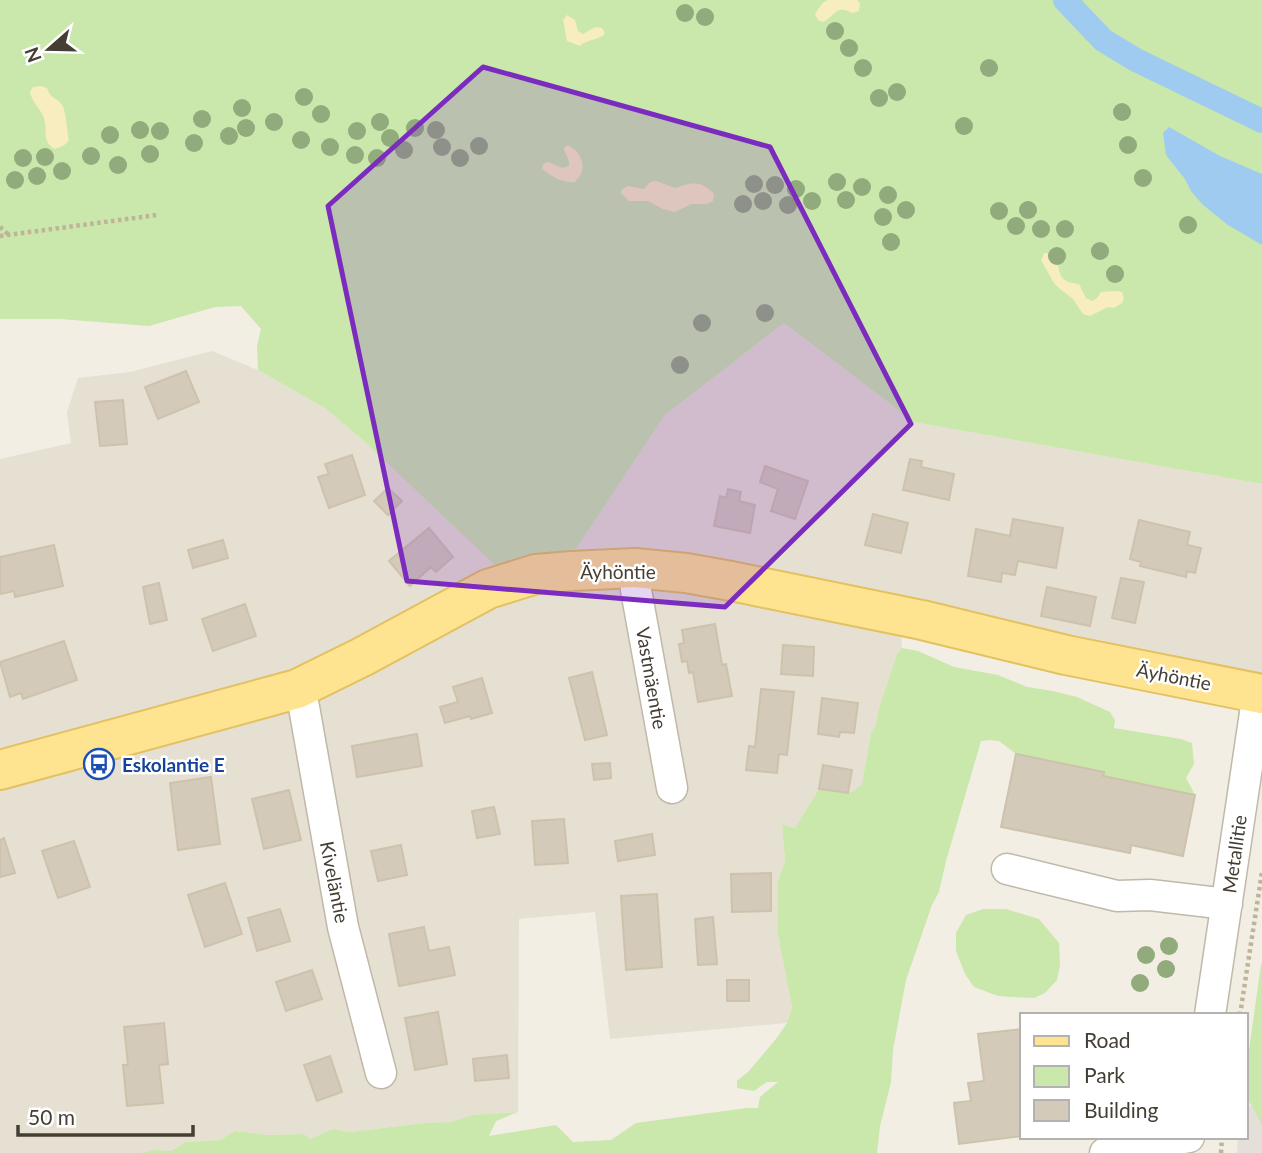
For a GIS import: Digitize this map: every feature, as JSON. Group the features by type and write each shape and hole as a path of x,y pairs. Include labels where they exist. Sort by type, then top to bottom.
{"main road":[{"name":"Äyhöntie","path":"0,770 297,689 488,589 536,574 572,570 635,568 687,573 922,620 1066,654 1260,694"}],"street":[{"name":"Vastmäentie","path":"635,568 636,590 672,788"},
{"name":"Kiveläntie","path":"297,689 304,707 343,927 381,1073"},
{"name":"Metallitie","path":"1210,1013 1260,694"},
{"path":"1007,869 1117,896 1150,895 1227,904"},
{"path":"1105,1153 1180,1139"}],"path":[{"path":"0,236 157,215"},
{"path":"0,227 9,234"},
{"path":"1240,1013 1262,872"}],"highlighted area":[{"path":"483,67 770,147 911,424 725,607 407,581 328,206"}],"shaded area":[{"path":"784,323 914,422 1262,484 1262,683 898,599 902,648 897,654 876,725 871,733 862,784 848,793 819,789 795,828 782,826 785,861 778,881 778,935 792,1007 787,1023 610,1039 595,912 519,919 518,1112 472,1115 451,1122 350,1132 333,1129 310,1139 304,1134 269,1135 235,1131 220,1140 186,1142 171,1151 0,1153 0,459 71,443 67,412 78,378 130,372 212,351 258,370 325,408 512,562 576,549 665,415"},
{"path":"1262,1103 1262,1153 1237,1153 1238,1139 1248,1139 1248,1106"}],"green space":[{"path":"0,0 1262,0 1262,484 914,422 784,323 665,415 576,549 527,558 498,568 366,443 325,408 258,370 257,346 261,329 241,306 215,307 149,326 60,319 0,319"},
{"path":"902,648 918,651 954,667 998,675 1027,687 1077,697 1110,712 1115,720 1114,728 1192,743 1194,764 1186,778 1195,795 1016,754 999,741 981,741 939,892 906,980 877,1153 141,1153 154,1150 171,1151 186,1142 220,1140 235,1131 269,1135 304,1134 310,1139 333,1129 350,1132 451,1122 472,1115 518,1112 496,1121 489,1136 556,1125 573,1142 611,1140 636,1123 758,1108 760,1097 778,1082 767,1082 754,1091 737,1088 737,1081 776,1039 787,1023 792,1007 778,935 778,881 785,861 782,825 795,828 819,789 848,793 862,784 871,733 876,725 897,654"},
{"path":"983,909 1006,909 1039,919 1059,943 1060,965 1057,980 1045,993 1034,998 998,996 974,987 965,974 956,951 956,933 966,915"},
{"path":"1262,964 1262,1125 1248,1101 1248,1058"}],"sand":[{"path":"828,0 857,0 860,3 859,11 852,13 839,10 823,22 818,20 815,14"},
{"path":"567,15 575,20 578,31 583,34 595,27 602,28 605,34 580,46 567,41 563,20"},
{"path":"33,87 47,88 64,111 69,140 54,149 48,142 44,118 30,93"},
{"path":"568,145 577,153 583,167 575,182 562,181 542,169 543,164 548,162 562,168 569,166 564,148"},
{"path":"656,181 675,188 700,184 714,194 713,201 707,204 692,204 674,212 648,201 629,201 621,193 622,189 628,186 644,189 650,182"},
{"path":"1044,253 1054,254 1060,275 1066,281 1079,284 1086,298 1092,301 1101,292 1116,291 1122,292 1122,303 1090,316 1083,314 1073,299 1054,283 1041,260"}],"water":[{"path":"1169,127 1220,156 1262,174 1262,245 1228,225 1203,205 1191,191 1166,155 1163,133"}],"building":[{"path":"186,371 199,402 158,419 145,387"},
{"path":"123,400 127,444 100,446 95,402"},
{"path":"352,455 365,495 329,508 318,477 329,474 325,464"},
{"path":"910,459 922,461 921,467 954,474 949,500 903,490"},
{"path":"765,466 808,481 795,519 771,511 778,489 760,482"},
{"path":"388,488 402,501 388,515 374,501"},
{"path":"728,489 741,492 739,501 755,505 750,533 714,526 720,496 726,498"},
{"path":"873,514 908,523 901,553 865,545"},
{"path":"1013,519 1063,528 1056,568 1018,561 1015,575 1002,573 1001,582 968,576 976,529 1010,536"},
{"path":"1139,520 1190,532 1187,545 1201,548 1195,573 1187,571 1186,577 1140,566 1141,562 1130,559"},
{"path":"429,528 453,557 436,572 431,567 410,586 389,561"},
{"path":"223,540 228,558 193,568 188,550"},
{"path":"54,545 63,586 15,597 14,591 0,594 0,557"},
{"path":"1121,578 1144,582 1135,623 1112,618"},
{"path":"159,583 167,620 150,624 143,587"},
{"path":"1047,587 1096,597 1090,626 1041,616"},
{"path":"245,604 256,636 213,651 202,619"},
{"path":"715,624 722,665 726,664 732,696 698,702 693,672 689,673 687,661 682,662 679,644 684,643 682,630"},
{"path":"64,641 77,680 23,699 21,693 10,697 0,662"},
{"path":"783,645 814,647 813,676 781,674"},
{"path":"592,672 607,735 585,740 569,678"},
{"path":"482,678 492,713 445,723 440,707 458,702 453,687"},
{"path":"761,689 794,692 787,755 779,754 777,773 746,770 749,746 755,747"},
{"path":"822,698 858,703 854,733 840,732 839,737 818,734"},
{"path":"417,734 422,766 357,777 352,746"},
{"path":"1016,754 1104,772 1103,776 1195,795 1183,856 1131,845 1130,853 1001,827"},
{"path":"610,763 611,778 594,780 592,764"},
{"path":"823,765 852,770 848,793 819,789"},
{"path":"211,777 220,844 178,850 170,783"},
{"path":"289,790 301,840 264,849 252,799"},
{"path":"494,807 500,834 477,838 472,811"},
{"path":"564,819 568,863 535,865 532,821"},
{"path":"652,834 655,855 618,861 615,841"},
{"path":"4,838 15,873 0,877 0,840"},
{"path":"74,841 90,887 58,898 42,851"},
{"path":"401,845 407,875 378,881 371,851"},
{"path":"771,873 771,911 732,912 731,874"},
{"path":"225,883 242,934 205,947 188,895"},
{"path":"657,894 662,967 626,970 621,896"},
{"path":"280,909 290,941 257,951 248,918"},
{"path":"713,917 717,964 698,965 695,919"},
{"path":"424,927 429,951 449,947 455,975 399,986 389,934"},
{"path":"312,970 322,999 286,1011 276,982"},
{"path":"727,980 749,980 749,1001 727,1001"},
{"path":"438,1012 447,1064 415,1070 405,1018"},
{"path":"164,1023 168,1064 159,1065 163,1103 127,1106 123,1065 128,1065 124,1027"},
{"path":"1020,1029 1020,1136 959,1144 954,1103 971,1101 968,1083 984,1081 978,1034"},
{"path":"507,1055 509,1078 475,1081 473,1059"},
{"path":"330,1056 342,1092 317,1101 304,1065"}],"waterway":[{"path":"1065,0 1103,40 1136,60 1262,121"}],"place":[{"name":"Eskolantie E","path":"99,764"}]}
